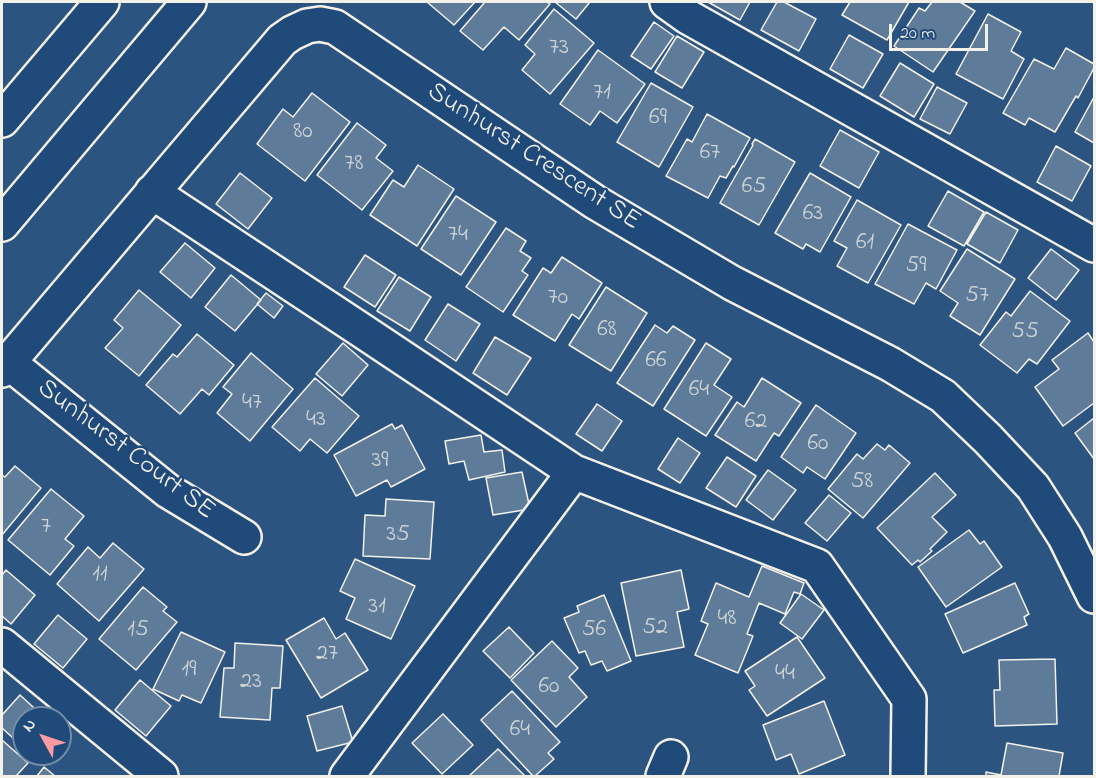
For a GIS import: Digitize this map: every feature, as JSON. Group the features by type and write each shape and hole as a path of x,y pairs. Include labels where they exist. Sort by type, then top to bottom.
{"street":[{"path":"2,120 102,2"},
{"path":"2,224 189,2"},
{"path":"667,2 688,17 1095,245"},
{"name":"Sunhurst Crescent SE","path":"5,366 282,40 310,14 320,24 335,27 595,202 732,283 890,364 942,396 988,439 1033,487 1065,537 1095,596"},
{"path":"152,192 574,472 817,566 909,699 908,777"},
{"name":"Sunhurst Court SE","path":"5,366 168,490 244,537"},
{"path":"347,777 574,472"},
{"path":"2,645 161,777"}],"building":[{"path":"427,2 475,2 454,25"},
{"path":"485,2 547,2 550,4 519,40 504,27 483,50 460,31"},
{"path":"555,2 590,2 576,19"},
{"path":"708,2 750,2 740,20"},
{"path":"777,2 784,2 816,19 799,51 761,30"},
{"path":"850,2 909,2 887,40 842,15"},
{"path":"932,2 960,2 975,11 933,72 894,46 919,8 925,11"},
{"path":"554,9 594,43 550,94 522,70 535,54 525,45"},
{"path":"988,14 1021,32 1011,51 1024,59 1003,99 956,74"},
{"path":"654,22 674,36 651,69 631,56"},
{"path":"849,35 883,54 863,88 830,69"},
{"path":"677,36 704,52 682,88 655,72"},
{"path":"1066,48 1094,64 1094,68 1078,98 1076,96 1055,132 1029,118 1025,125 1003,113 1034,59 1054,69"},
{"path":"598,50 645,84 617,123 600,111 590,125 560,104"},
{"path":"900,63 934,84 914,117 880,96"},
{"path":"651,83 693,107 659,167 617,142"},
{"path":"937,87 967,103 950,134 920,119"},
{"path":"312,93 350,122 305,181 257,144 283,109 293,117"},
{"path":"1094,97 1094,143 1075,132"},
{"path":"707,114 750,138 734,167 726,178 720,176 708,198 666,176 687,139 692,142"},
{"path":"357,123 386,145 376,158 393,171 362,210 317,175"},
{"path":"840,130 879,152 859,188 820,166"},
{"path":"755,139 795,162 759,225 720,203"},
{"path":"1056,146 1091,166 1072,201 1037,182"},
{"path":"418,165 454,189 417,246 370,215 393,180 404,187"},
{"path":"240,173 272,198 248,229 216,204"},
{"path":"810,173 851,197 820,252 806,244 803,249 775,233"},
{"path":"948,191 984,212 964,246 928,226"},
{"path":"456,196 496,222 461,275 421,249"},
{"path":"857,200 901,225 868,283 837,266 847,248 834,241"},
{"path":"986,212 1018,230 1000,263 967,244"},
{"path":"908,224 957,250 936,289 926,283 914,304 875,284"},
{"path":"506,228 526,241 520,251 531,258 522,271 528,275 503,312 466,287"},
{"path":"185,243 215,268 191,298 160,272"},
{"path":"967,249 1015,279 980,335 950,316 958,303 940,291"},
{"path":"1051,249 1079,270 1056,300 1028,278"},
{"path":"365,255 396,275 375,307 344,287"},
{"path":"562,257 602,283 579,319 572,314 555,341 513,315 543,268 551,273"},
{"path":"231,275 261,300 235,331 205,307"},
{"path":"399,277 431,297 410,331 377,311"},
{"path":"606,287 647,313 611,371 569,345"},
{"path":"139,290 181,325 139,376 105,348 123,328 114,320"},
{"path":"1030,291 1070,321 1037,364 1029,359 1017,373 980,345 1006,312 1011,316"},
{"path":"266,293 283,306 274,318 257,304"},
{"path":"448,304 480,324 456,361 425,340"},
{"path":"655,325 667,333 673,326 695,340 653,406 617,383"},
{"path":"1088,333 1094,342 1094,403 1063,426 1035,387 1059,369 1052,360"},
{"path":"197,334 234,365 209,395 202,389 180,414 146,385 173,354 177,357"},
{"path":"495,337 531,358 507,395 473,373"},
{"path":"343,343 368,365 342,396 316,374"},
{"path":"706,343 731,359 714,385 732,397 706,436 664,409"},
{"path":"251,353 293,389 250,441 217,413 232,394 223,387"},
{"path":"315,378 359,416 327,453 310,439 300,451 272,427"},
{"path":"762,378 801,403 779,436 774,433 756,461 715,435 737,402 744,407"},
{"path":"597,404 622,421 602,451 576,434"},
{"path":"816,405 856,433 825,479 807,467 803,473 781,457"},
{"path":"1094,418 1094,459 1075,433"},
{"path":"392,424 395,429 402,425 425,469 391,487 387,480 356,496 334,455"},
{"path":"481,435 484,452 502,450 505,472 469,480 464,461 449,464 445,441"},
{"path":"678,438 700,453 680,483 658,469"},
{"path":"877,444 885,450 889,445 910,463 863,518 828,489 857,454 863,459"},
{"path":"727,457 756,476 736,507 706,488"},
{"path":"15,466 41,488 2,535 2,475 5,477"},
{"path":"768,470 796,490 773,520 746,500"},
{"path":"522,472 530,509 493,515 486,478"},
{"path":"935,473 956,495 932,517 947,532 930,549 932,551 920,562 918,560 912,565 877,528"},
{"path":"51,489 84,516 65,539 74,546 50,575 8,540"},
{"path":"829,495 851,513 827,541 805,523"},
{"path":"386,499 434,502 430,559 363,556 365,515 385,516"},
{"path":"969,530 980,544 984,541 1002,567 946,607 918,567"},
{"path":"113,543 144,569 99,621 57,584 88,547 100,558"},
{"path":"355,559 415,586 391,639 346,619 355,598 340,591"},
{"path":"762,566 804,583 800,594 794,592 785,614 759,603 747,634 753,636 738,673 695,655 708,624 701,621 716,583 749,597"},
{"path":"6,570 35,595 11,624 2,616 2,575"},
{"path":"681,570 689,609 677,612 684,647 636,656 621,583"},
{"path":"1015,583 1029,614 1024,617 1027,625 963,653 945,614"},
{"path":"143,587 167,607 163,611 177,622 136,670 99,639"},
{"path":"801,594 824,610 802,639 780,623"},
{"path":"604,595 631,661 607,671 602,661 591,665 585,651 579,653 564,618 579,612 577,606"},
{"path":"58,615 87,639 63,668 34,644"},
{"path":"324,618 336,639 345,633 368,670 321,698 286,640"},
{"path":"509,627 534,653 510,678 483,651"},
{"path":"181,632 225,652 201,703 182,695 179,701 153,689"},
{"path":"797,637 825,678 767,716 749,690 755,686 745,671"},
{"path":"552,641 578,668 569,677 587,697 556,727 511,680"},
{"path":"235,643 283,646 280,688 272,688 270,720 220,717 224,668 234,668"},
{"path":"1055,659 1057,724 995,726 994,690 1000,690 999,660"},
{"path":"140,680 171,706 146,736 115,710"},
{"path":"512,691 560,742 548,753 554,759 535,776 481,720"},
{"path":"20,695 32,706 12,706 12,737 2,728 2,715"},
{"path":"824,701 845,755 799,774 791,754 776,760 763,725"},
{"path":"342,706 353,742 317,751 307,716"},
{"path":"443,714 473,745 442,774 412,743"},
{"path":"2,740 12,749 12,766 25,766 16,776 2,776"},
{"path":"1007,743 1063,753 1059,776 986,776 986,772 1001,775"},
{"path":"498,749 525,776 469,776"},
{"path":"44,767 55,776 37,776"}]}
